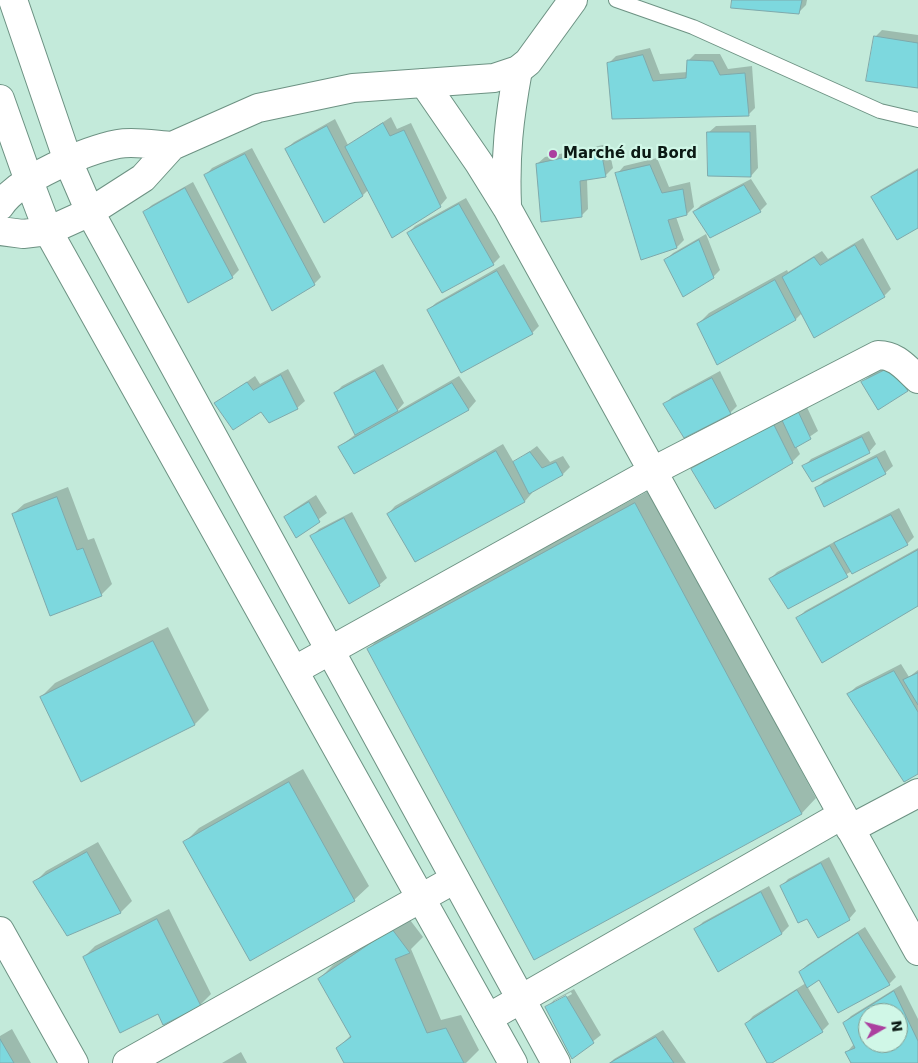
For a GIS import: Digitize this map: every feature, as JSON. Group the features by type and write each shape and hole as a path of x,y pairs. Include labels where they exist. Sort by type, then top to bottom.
{"street":[{"path":"13,0 68,161 90,212 556,1063"},
{"path":"0,231 24,234 48,231 90,212 143,178 172,146 258,108 354,88 494,78 518,70 532,57 573,0"},
{"path":"507,208 505,158 508,120 518,70"},
{"path":"424,83 480,163 507,208 918,951"},
{"path":"0,99 48,231 422,896 513,1063"},
{"path":"0,206 7,195 29,181 68,161 119,144 172,146"},
{"path":"295,670 653,471 878,356 889,355 896,358 918,378"},
{"path":"165,439 203,418"},
{"path":"488,1018 846,822 918,793"},
{"path":"127,1063 455,879"},
{"path":"0,931 74,1063"}],"lane":[{"path":"616,0 693,27 880,111 918,120"}],"building":[{"path":"732,0 802,0 799,14 731,8"},
{"path":"874,36 918,43 918,88 866,81"},
{"path":"643,55 653,81 686,78 687,60 713,61 720,75 745,73 749,116 612,119 607,63"},
{"path":"383,123 390,136 404,130 441,207 392,238 345,147"},
{"path":"327,126 363,196 324,223 285,149"},
{"path":"707,132 750,132 751,177 708,176"},
{"path":"601,150 606,177 580,181 582,217 541,222 536,164"},
{"path":"245,154 315,285 272,311 204,175"},
{"path":"650,165 662,193 683,189 687,215 668,220 677,248 641,260 615,173"},
{"path":"918,170 918,228 897,240 871,197"},
{"path":"744,185 761,212 710,238 693,212"},
{"path":"185,188 233,278 188,303 143,212"},
{"path":"459,204 494,265 442,293 407,233"},
{"path":"699,240 714,278 683,297 664,260"},
{"path":"855,245 885,297 814,338 782,277 814,257 820,265"},
{"path":"497,271 533,334 461,373 427,310"},
{"path":"775,280 796,320 717,365 697,324"},
{"path":"891,367 908,391 878,410 861,382"},
{"path":"375,371 398,411 355,435 334,393"},
{"path":"281,375 298,409 269,423 261,412 233,430 214,403 247,382 253,390"},
{"path":"712,378 731,414 684,438 663,404"},
{"path":"452,383 469,410 354,474 338,447"},
{"path":"797,409 811,439 795,448 780,416"},
{"path":"773,423 793,463 715,509 691,469"},
{"path":"862,437 870,453 812,482 802,466"},
{"path":"496,451 525,502 415,562 387,514"},
{"path":"530,452 542,468 556,462 563,475 529,494 513,462"},
{"path":"877,457 886,474 824,507 815,488"},
{"path":"57,497 77,550 83,548 102,596 50,616 12,514"},
{"path":"309,502 320,522 296,538 284,517"},
{"path":"635,503 802,814 534,960 367,649"},
{"path":"891,515 908,545 852,574 834,543"},
{"path":"344,518 380,586 349,604 310,536"},
{"path":"830,546 848,577 788,609 769,579"},
{"path":"918,550 918,606 822,663 796,618"},
{"path":"153,641 195,725 81,782 40,697"},
{"path":"894,671 918,712 918,774 904,782 847,694"},
{"path":"918,673 918,705 903,680"},
{"path":"289,782 355,901 250,961 183,842"},
{"path":"87,852 121,913 67,936 33,882"},
{"path":"821,863 850,920 818,938 807,919 798,923 780,886"},
{"path":"761,892 782,934 718,972 694,929"},
{"path":"157,919 201,1006 163,1025 158,1014 120,1033 83,957"},
{"path":"392,929 410,953 395,959 427,1033 446,1028 464,1063 344,1063 336,1048 351,1037 318,979"},
{"path":"858,933 890,985 838,1013 819,980 807,988 799,972"},
{"path":"797,990 823,1032 772,1063 767,1063 745,1024"},
{"path":"894,991 900,1003 875,1003"},
{"path":"566,996 594,1043 572,1059 545,1007"},
{"path":"858,1014 858,1053 908,1053 908,1020 918,1041 918,1063 851,1063 845,1052 855,1048 843,1023"},
{"path":"656,1037 674,1063 610,1063"},
{"path":"0,1039 14,1063 0,1063"}],"place":[{"name":"Marché du Bord","path":"553,154"}]}
